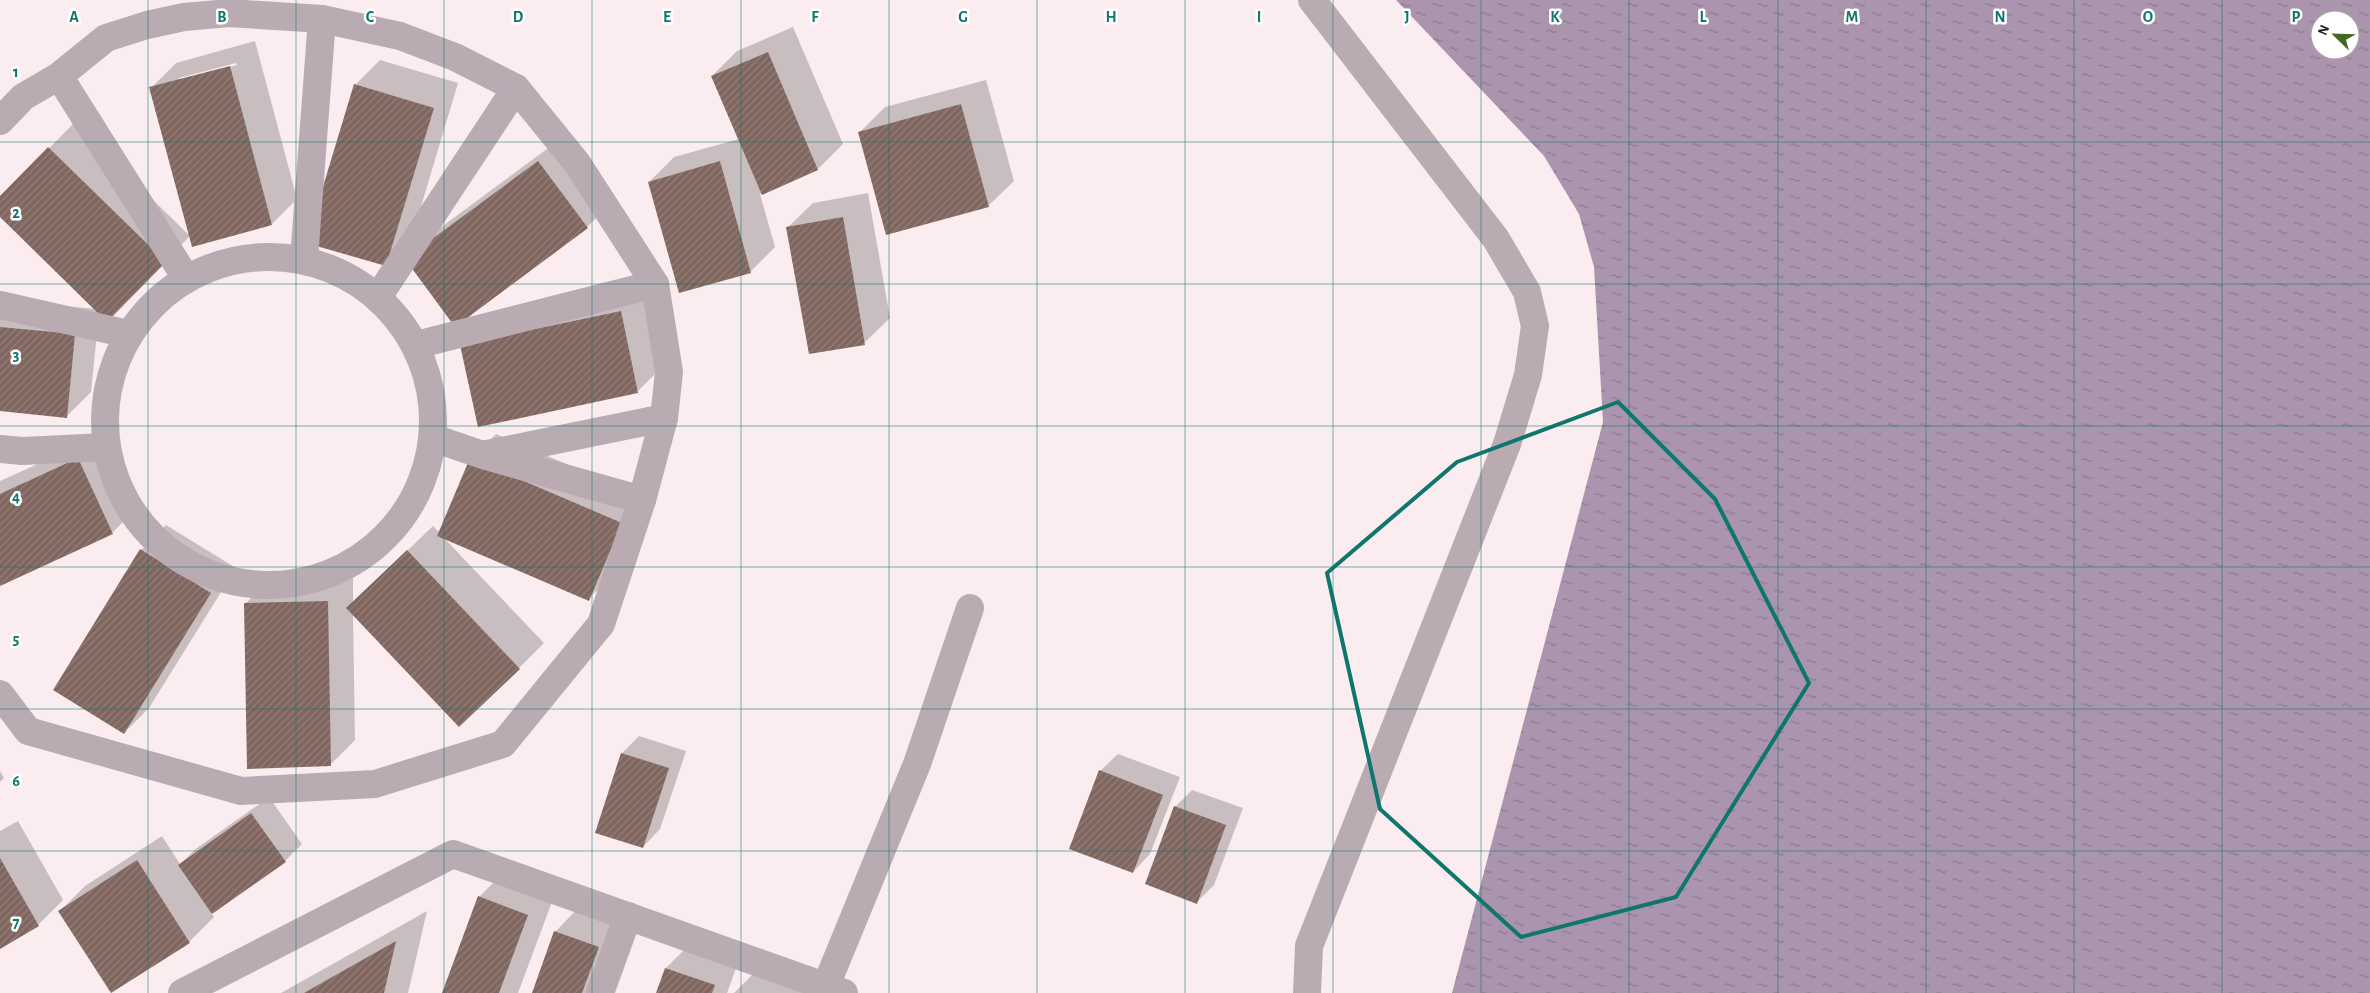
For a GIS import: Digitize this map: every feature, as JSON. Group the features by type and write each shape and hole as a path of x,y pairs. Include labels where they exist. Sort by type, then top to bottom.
{"street":[{"path":"1307,993 1310,946 1507,444 1528,374 1535,326 1527,292 1496,239 1312,0"},
{"path":"0,121 22,97 58,76 106,38 147,25 175,19 228,13 322,19 400,36 454,57 516,88 577,163 655,284 669,372 664,418 642,500 600,624 503,744 375,784 241,792 28,731 0,694"},
{"path":"304,259 322,19"},
{"path":"58,76 186,278"},
{"path":"378,297 516,88"},
{"path":"243,258 304,259 343,273 378,297 399,319 416,345 432,390 433,438 416,496 381,543 330,575 273,587 214,578 163,549 125,503 106,447 106,389 128,334 154,302 186,278 243,258"},
{"path":"416,345 655,284"},
{"path":"0,305 128,334"},
{"path":"483,455 664,418"},
{"path":"433,438 483,455 642,500"},
{"path":"7,452 106,447"},
{"path":"182,993 453,854 831,991 917,764 970,608"},
{"path":"600,993 628,916"}],"highlighted area":[{"path":"1618,402 1715,499 1809,683 1676,897 1521,937 1380,809 1327,573 1457,462"}],"water":[{"path":"1396,0 2370,0 2370,993 1452,993 1603,422 1594,267 1579,214 1544,156"}],"building":[{"path":"768,52 818,170 762,195 711,76"},
{"path":"230,66 272,225 192,247 149,87"},
{"path":"354,84 434,108 386,266 306,243"},
{"path":"961,104 989,207 886,235 858,132"},
{"path":"48,147 166,262 107,322 0,217 0,196"},
{"path":"538,161 588,228 455,327 405,259"},
{"path":"720,161 751,273 679,293 648,182"},
{"path":"843,217 865,345 809,354 786,227"},
{"path":"621,311 638,393 478,427 460,345"},
{"path":"0,327 75,334 67,418 0,411"},
{"path":"78,458 113,534 0,586 0,494"},
{"path":"470,458 622,523 589,601 437,536"},
{"path":"140,549 211,593 124,734 53,690"},
{"path":"407,550 520,669 459,727 346,608"},
{"path":"328,601 331,766 247,769 244,603"},
{"path":"621,753 669,768 643,848 595,833"},
{"path":"1099,770 1163,795 1133,873 1069,849"},
{"path":"1174,806 1226,825 1197,904 1145,884"},
{"path":"251,813 286,862 212,914 178,865"},
{"path":"0,858 39,926 0,949"},
{"path":"137,860 190,943 111,993 58,911"},
{"path":"478,896 528,915 499,993 442,993"},
{"path":"554,931 599,947 582,993 532,993"},
{"path":"396,941 384,993 304,993"},
{"path":"665,968 715,985 712,993 656,993"}]}
